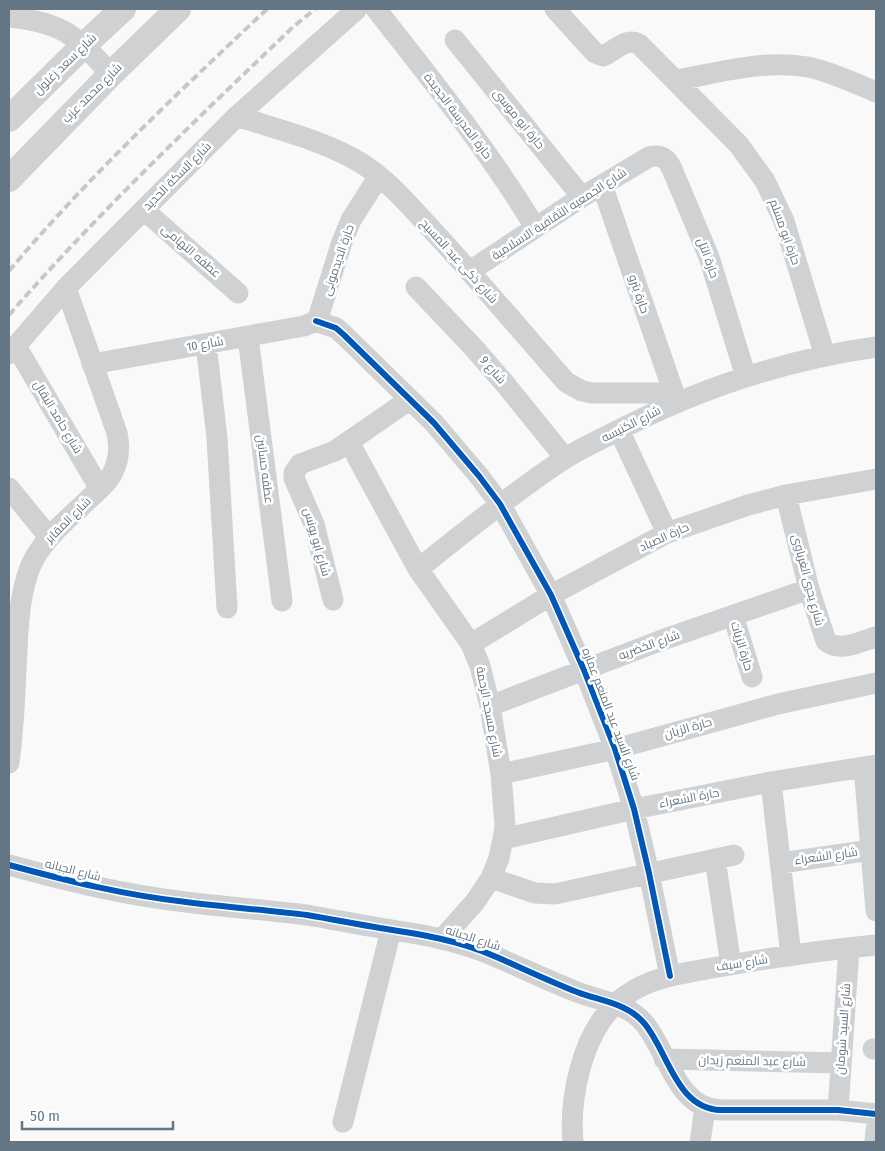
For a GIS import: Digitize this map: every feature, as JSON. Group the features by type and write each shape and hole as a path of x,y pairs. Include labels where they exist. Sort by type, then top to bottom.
{"street":[{"name":"شارع سعد زغلول","path":"9,119 123,9"},
{"name":"شارع محمد عزب","path":"9,179 79,105 178,9"},
{"name":"شارع السكة الحديد","path":"12,350 66,288 237,116 357,9"},
{"name":"حارة المدرسة الجديدة","path":"376,9 476,138 509,185 535,227"},
{"name":"حارة ابو مسلم","path":"555,9 595,53 604,56 628,41 634,41 676,80 739,145 765,181 784,221 825,356"},
{"path":"9,17 36,14 84,45 111,74"},
{"name":"حارة ابو موسى","path":"455,40 582,197"},
{"path":"676,80 766,65 786,65 808,67 828,72 876,92"},
{"path":"52,76 79,105"},
{"name":"شارع ذكى عبد المسيح","path":"237,116 325,145 350,157 379,176 470,271 566,382 573,387 592,393 675,397"},
{"name":"حارة التل","path":"649,157 661,156 666,159 672,169 709,257 746,377"},
{"name":"شارع الجمعيه الثقافية الاسلامية","path":"470,271 582,197 649,157"},
{"name":"حارة الديدمونى","path":"316,321 351,220 379,176"},
{"name":"حارة بترو","path":"602,185 675,397"},
{"name":"عطفه التهامى","path":"144,210 238,293"},
{"name":"شارع 9","path":"416,287 495,373 565,458"},
{"name":"شارع المقابر","path":"9,763 18,632 25,584 34,559 49,537 107,481 115,468 118,453 119,443 66,288"},
{"name":"شارع 10","path":"92,364 248,337 304,326 316,321"},
{"name":"شارع السيد عبد المنعم عماره","path":"316,321 336,328 344,335 434,423 480,476 500,504 551,596 584,670 615,749 634,809 650,874 670,976"},
{"name":"عطفه حسانين","path":"248,337 282,601"},
{"path":"206,344 217,438 227,608"},
{"name":"شارع الكنيسه","path":"418,569 500,504 565,458 619,430 675,397 788,364 876,347"},
{"name":"شارع حامد البقال","path":"12,350 100,488"},
{"path":"349,442 409,400"},
{"path":"619,430 667,533"},
{"name":"شارع ابو يونس","path":"332,600 314,524 294,478 296,468 305,462 320,457 349,442"},
{"name":"شارع مسجد الرحمة","path":"349,442 418,569 472,644 480,666 490,706 501,774 505,826 503,839 492,878 475,902 442,939"},
{"name":"حارة الصياد","path":"472,644 551,596 667,533 786,494 876,479"},
{"path":"9,488 49,537"},
{"name":"شارع يحيي الغرباوى","path":"786,494 809,589 826,642 830,645 842,647 876,637"},
{"name":"شارع الخضريه","path":"490,706 662,640 809,589"},
{"name":"حارة الزيات","path":"733,615 752,677"},
{"name":"حارة الزيان","path":"501,774 615,749 778,704 876,683"},
{"path":"870,766 871,850 876,911"},
{"name":"حارة الشعراء","path":"503,839 634,809 771,782 870,766"},
{"path":"771,782 791,956"},
{"name":"شارع الشعراء","path":"781,862 871,850"},
{"path":"492,878 535,892 555,894 724,857 731,965"},
{"name":"شارع الجبانه","path":"9,865 95,888 142,896 308,916 442,939 494,956 579,992 615,1004 636,1016 645,1024 664,1059 688,1095 705,1108"},
{"path":"343,1122 391,930"},
{"name":"شارع سيف","path":"574,1142 573,1108 584,1056 595,1032 615,1004 638,988 670,976 731,965 876,945"},
{"name":"شارع السيد شومان","path":"838,1110 849,948"},
{"name":"شارع عبد المنعم زيدان","path":"664,1059 841,1063"},
{"path":"700,1142 705,1108 721,1110 838,1110 876,1114"},
{"path":"875,1142 876,1130"}],"railway":[{"path":"9,271 102,169 267,9"},
{"path":"9,315 77,240 148,168 293,27 315,9"}],"cycle path":[{"path":"316,321 336,328 434,423 500,504 551,595 584,670 615,749 634,809 670,976"},
{"path":"9,865 140,896 307,915 424,935 480,950 577,992 613,1003 630,1011 644,1023 683,1089 693,1100 706,1107 721,1110 838,1110 876,1114"}]}
